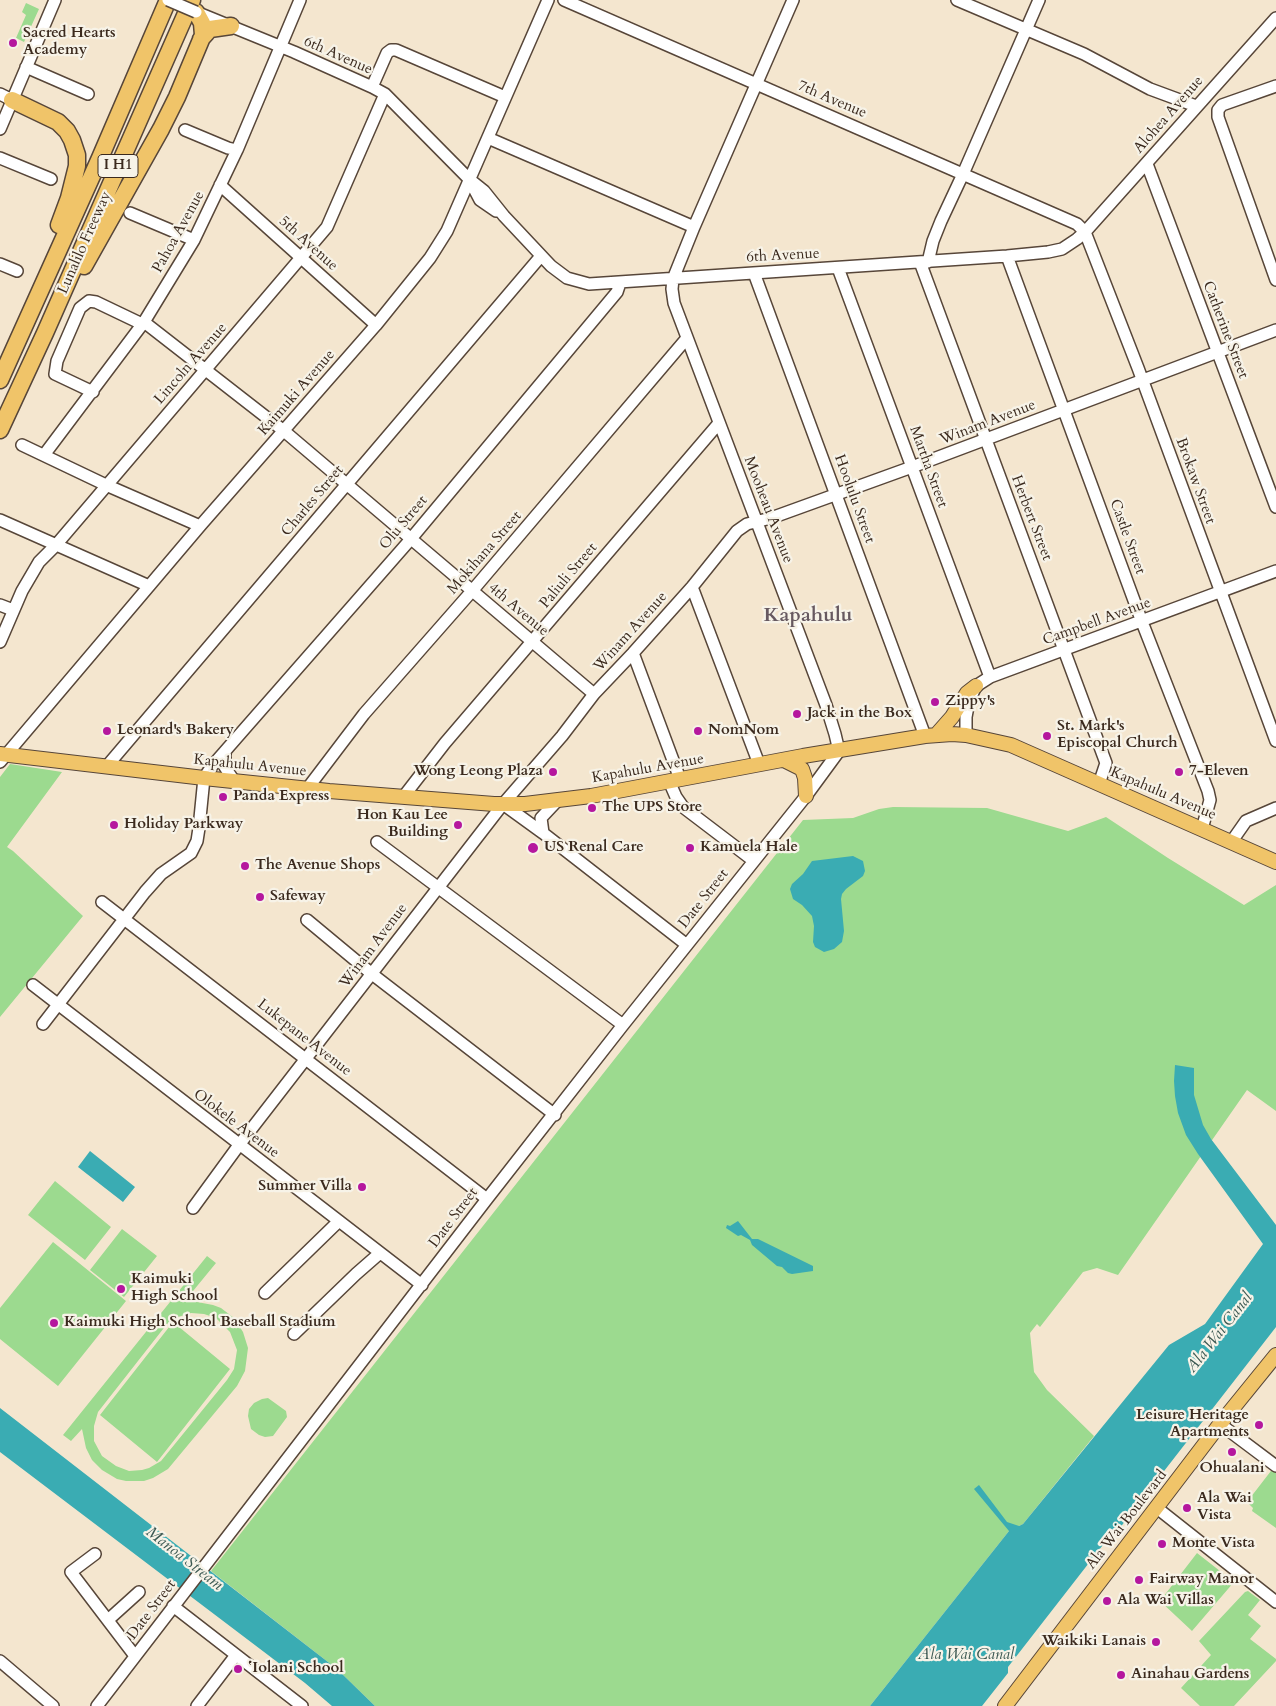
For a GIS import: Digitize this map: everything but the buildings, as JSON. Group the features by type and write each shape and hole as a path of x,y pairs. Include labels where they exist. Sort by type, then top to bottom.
{"highway":[{"name":"Lunalilo Freeway","path":"0,380 100,158 168,0"},
{"path":"45,333 92,254 177,97 201,39 203,26 194,6"},
{"name":"Lunalilo Freeway","path":"0,430 194,6"},
{"path":"201,39 210,29 230,26"},
{"path":"6,97 46,115 65,128 72,140 77,161 69,198 12,353"}],"main road":[{"path":"931,735 952,717 967,694 976,686"},
{"name":"Kapahulu Avenue","path":"2,757 107,766 307,789 503,804 525,804 558,801 931,735 966,734 1011,745 1276,862"},
{"path":"784,760 802,769 805,778 806,796"},
{"name":"Ala Wai Boulevard","path":"1005,1706 1220,1424 1276,1355"}],"street":[{"path":"0,129 6,97 26,67 56,0"},
{"name":"6th Avenue","path":"168,0 194,6 230,26 385,94 469,179 484,191 541,256 559,273 574,281 589,284 620,283 1007,256 1056,251 1085,232"},
{"name":"Pahoa Avenue","path":"44,455 143,323 194,240 237,150 300,0"},
{"name":"Kaimuki Avenue","path":"2,757 200,526 376,325 430,258 447,231 548,0"},
{"name":"7th Avenue","path":"564,0 1077,224 1085,232"},
{"path":"673,279 793,0"},
{"path":"957,0 1090,57 1150,89 1196,106"},
{"path":"924,262 1039,0"},
{"name":"Alohea Avenue","path":"1085,232 1276,18"},
{"path":"372,87 387,54 391,50 396,50 505,97"},
{"path":"26,67 88,94"},
{"path":"1276,86 1222,105 1218,110 1218,117 1276,280"},
{"name":"Lincoln Avenue","path":"0,642 13,610 39,562 56,545 327,227 385,94"},
{"path":"185,130 237,150"},
{"path":"488,138 694,227"},
{"path":"0,158 51,179"},
{"name":"Catherine Street","path":"1147,164 1276,507"},
{"name":"6th Avenue","path":"469,179 480,200 504,216"},
{"name":"5th Avenue","path":"220,185 376,325"},
{"path":"458,204 465,199 480,200"},
{"path":"130,213 194,240"},
{"name":"Brokaw Street","path":"1085,232 1276,741"},
{"name":"Charles Street","path":"107,766 541,256"},
{"name":"Castle Street","path":"1007,256 1142,622 1208,791 1210,800 1202,829"},
{"name":"Herbert Street","path":"924,262 982,430 987,439 1106,763 1099,784"},
{"path":"0,264 17,272"},
{"name":"Martha Street","path":"838,268 990,677"},
{"name":"Hoolulu Street","path":"754,273 836,494 931,735"},
{"name":"Mooheau Avenue","path":"673,279 674,303 826,705 839,751"},
{"name":"Olu Street","path":"204,778 410,540 617,292 620,283"},
{"name":"4th Avenue","path":"92,392 55,374 56,361 78,311 86,303 96,302 143,323 206,369 284,431 410,540 594,694"},
{"name":"Winam Avenue","path":"193,1208 239,1145 486,825 562,736 594,694 692,587 737,531 748,524 771,518 912,468 1276,330"},
{"name":"Mokihana Street","path":"307,789 364,714 687,338"},
{"name":"Paliuli Street","path":"404,796 445,743 719,423"},
{"path":"22,445 106,485 200,526"},
{"path":"0,520 149,586"},
{"name":"Campbell Avenue","path":"976,686 990,677 1276,571"},
{"path":"692,587 759,764"},
{"path":"0,605 13,610"},
{"path":"633,653 674,781 676,797 683,807 754,861"},
{"path":"966,734 966,717 969,701 976,686"},
{"name":"Date Street","path":"97,1706 487,1199 806,796 839,751"},
{"path":"225,752 225,767 234,781"},
{"path":"43,1024 145,892 161,874 191,853 197,840 204,778"},
{"path":"456,800 479,809 484,815 486,825"},
{"path":"543,832 541,818 558,801"},
{"path":"503,804 543,832 687,945"},
{"path":"1232,841 1246,820 1276,808"},
{"path":"376,842 623,1025"},
{"name":"Lukepane Avenue","path":"102,902 487,1199"},
{"path":"307,920 372,974 554,1114"},
{"name":"Olokele Avenue","path":"33,985 422,1285"},
{"path":"266,1293 339,1221"},
{"path":"294,1334 380,1253"},
{"path":"1220,1424 1276,1466"},
{"path":"1157,1508 1276,1602"},
{"path":"95,1554 71,1572 135,1656"},
{"path":"108,1620 140,1592"},
{"path":"173,1606 236,1656 274,1682 302,1706"},
{"path":"197,1706 236,1656"},
{"path":"0,1662 53,1706"}],"green space":[{"path":"26,3 39,9 24,42 16,38 26,15 22,12"},
{"path":"10,764 62,772 7,847 83,916 0,1017 0,777"},
{"path":"893,807 987,808 1068,831 1106,817 1244,905 1276,885 1276,1111 1247,1090 1118,1275 1097,1268 1083,1272 1040,1327 1037,1324 1030,1333 1034,1372 1047,1390 1094,1436 1023,1524 1009,1531 870,1706 375,1706 337,1669 211,1571 803,820 853,818 879,809"},
{"path":"55,1181 111,1227 85,1260 28,1215"},
{"path":"122,1229 157,1256 124,1297 90,1270"},
{"name":"Kaimuki High School Baseball Stadium","path":"53,1242 126,1301 58,1386 0,1339 0,1308"},
{"path":"207,1256 216,1263 184,1302 213,1305 221,1308 234,1318 243,1332 248,1348 245,1371 237,1386 168,1469 144,1481 117,1479 102,1470 92,1460 86,1448 82,1429 71,1441 63,1435","holes":["191,1313 204,1314 216,1318 230,1332 237,1350 234,1369 161,1461 142,1470 129,1471 116,1466 102,1456 94,1441 94,1426 98,1412 167,1324 178,1317"]},
{"path":"173,1322 230,1369 157,1462 100,1415"},
{"path":"268,1398 286,1411 287,1417 273,1436 265,1437 251,1429 248,1416 249,1409 254,1403"},
{"path":"1274,1467 1276,1468 1276,1528 1252,1511 1253,1508 1247,1502"},
{"path":"1197,1553 1234,1582 1192,1631 1160,1601"},
{"path":"1248,1591 1260,1600 1248,1615 1261,1626 1250,1639 1276,1659 1276,1661 1234,1706 1200,1706 1181,1688 1211,1655 1199,1641"}],"water":[{"path":"853,856 863,861 865,871 863,876 842,894 844,931 842,942 834,949 824,952 815,947 813,942 814,926 812,916 802,905 793,899 790,889 792,884 803,874 812,861"},
{"name":"Ala Wai Canal","path":"1175,1065 1194,1068 1194,1095 1203,1125 1211,1139 1276,1225 1276,1327 1119,1529 1113,1532 1008,1667 1008,1673 982,1706 870,1706 1009,1531 974,1489 979,1485 1007,1522 1019,1526 1023,1524 1169,1345 1205,1324 1263,1244 1186,1135 1178,1113 1175,1096"},
{"path":"90,1151 135,1187 123,1202 78,1167"},
{"path":"738,1221 752,1239 758,1239 813,1266 813,1271 792,1274 777,1266 752,1245 750,1240 741,1235 738,1236 726,1228 727,1225 730,1226"},
{"name":"Manoa Stream","path":"0,1408 337,1669 375,1706 332,1706 305,1683 0,1452"}],"place":[{"name":"Sacred Hearts Academy","path":"13,43"},
{"name":"Zippy's","path":"935,702"},
{"name":"Jack in the Box","path":"797,714"},
{"name":"Leonard's Bakery","path":"107,731"},
{"name":"NomNom","path":"698,731"},
{"name":"St. Mark's Episcopal Church","path":"1047,736"},
{"name":"Wong Leong Plaza","path":"553,772"},
{"name":"7-Eleven","path":"1179,772"},
{"name":"Panda Express","path":"223,797"},
{"name":"The UPS Store","path":"592,808"},
{"name":"Holiday Parkway","path":"114,825"},
{"name":"Hon Kau Lee Building","path":"458,825"},
{"name":"US Renal Care","path":"533,848"},
{"name":"Kamuela Hale","path":"690,848"},
{"name":"The Avenue Shops","path":"245,866"},
{"name":"Safeway","path":"260,897"},
{"name":"Summer Villa","path":"362,1187"},
{"name":"Kaimuki High School","path":"121,1289"},
{"name":"Kaimuki High School Baseball Stadium","path":"54,1323"},
{"name":"Leisure Heritage Apartments","path":"1259,1425"},
{"name":"Ohualani","path":"1232,1452"},
{"name":"Ala Wai Vista","path":"1187,1508"},
{"name":"Monte Vista","path":"1162,1544"},
{"name":"Fairway Manor","path":"1139,1580"},
{"name":"Ala Wai Villas","path":"1107,1601"},
{"name":"Waikiki Lanais","path":"1156,1642"},
{"name":"ʻIolani School","path":"238,1669"},
{"name":"Ainahau Gardens","path":"1121,1675"}],"district":[{"name":"Kapahulu","path":"808,616"}]}
